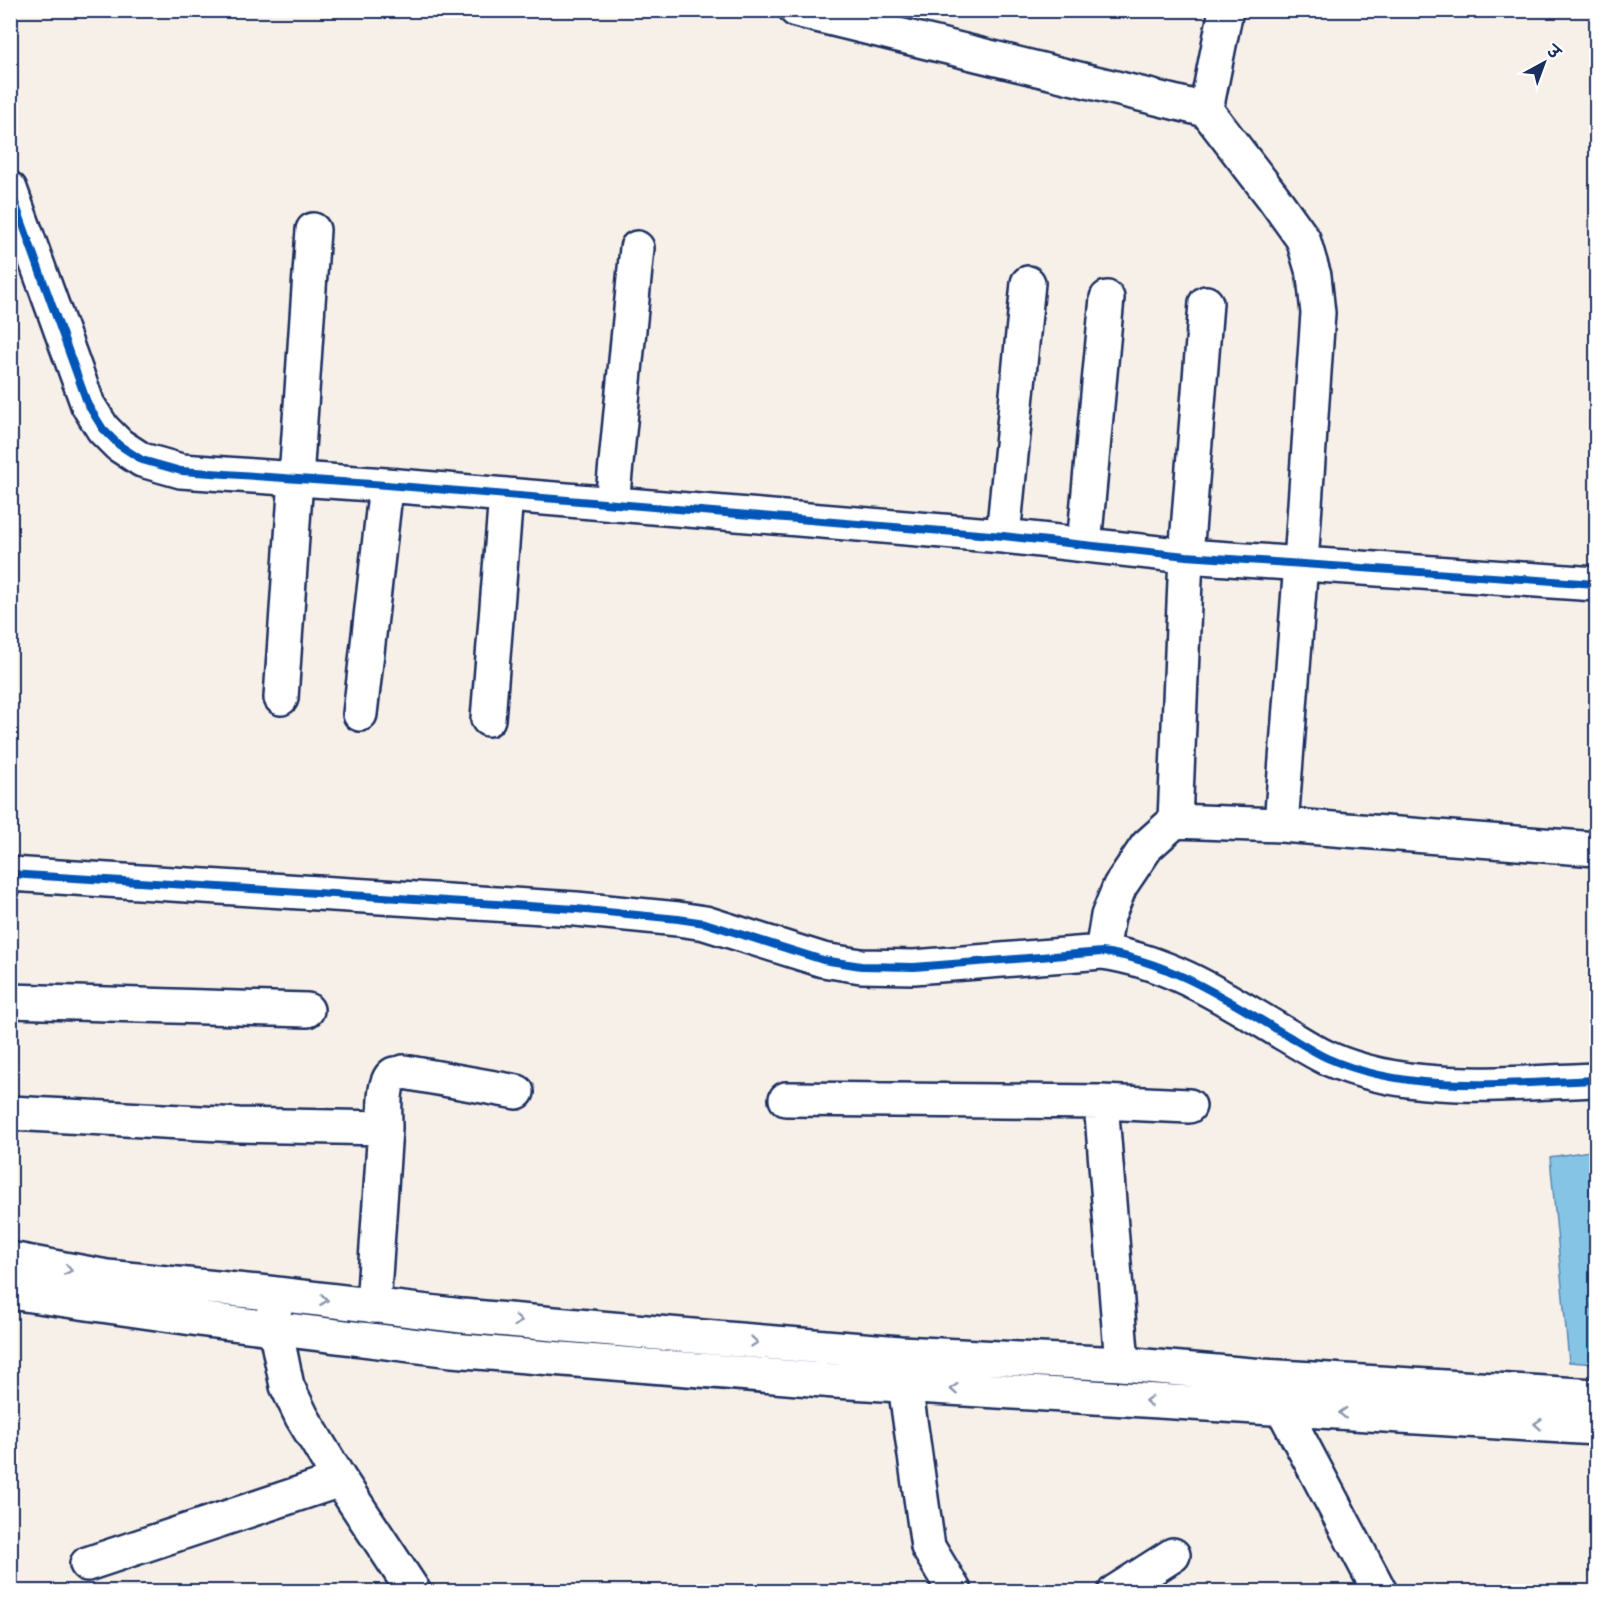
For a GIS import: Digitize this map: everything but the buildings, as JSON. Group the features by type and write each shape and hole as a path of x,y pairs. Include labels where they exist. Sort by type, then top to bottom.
{"street":[{"path":"796,10 1206,110 1303,239 1314,276 1318,313 1281,825"},
{"path":"1206,110 1226,10"},
{"path":"10,189 88,405 103,429 119,445 142,460 181,471 386,485 1003,536 1186,556 1596,584"},
{"path":"281,698 313,230"},
{"path":"612,504 637,248"},
{"path":"1003,536 1028,283"},
{"path":"1084,545 1107,298"},
{"path":"1175,821 1186,556 1206,303"},
{"path":"360,714 386,485"},
{"path":"488,719 506,495"},
{"path":"1102,952 1108,916 1120,886 1147,846 1175,821 1281,825 1596,849"},
{"path":"10,874 576,909 678,919 705,923 823,960 861,966 914,967 1102,952 1121,954 1156,964 1183,976 1325,1057 1370,1072 1415,1081 1483,1083 1596,1080"},
{"path":"10,1001 307,1010"},
{"path":"373,1306 388,1080 394,1074 404,1072 517,1092"},
{"path":"786,1099 1101,1101 1189,1106"},
{"path":"1101,1101 1122,1364"},
{"path":"10,1113 238,1125 385,1128"},
{"path":"10,1259 107,1277 462,1316 715,1338 900,1353 1122,1364 1263,1376 1596,1396"},
{"path":"10,1292 452,1350 715,1372 1596,1428"},
{"path":"273,1294 275,1328 287,1386 302,1417 340,1480 414,1592"},
{"path":"715,1338 715,1372"},
{"path":"900,1353 928,1547 955,1592"},
{"path":"1283,1409 1380,1592"},
{"path":"87,1564 340,1480"},
{"path":"1115,1592 1173,1555"}],"water":[{"path":"1596,1150 1596,1364 1569,1362 1550,1157"}],"cycle path":[{"path":"10,189 88,405 103,429 119,445 142,460 181,471 386,485 1003,536 1186,556 1596,584"},
{"path":"10,874 576,909 678,919 705,923 823,960 861,966 914,967 1102,952 1151,964 1196,983 1321,1055 1359,1070 1425,1082 1460,1084 1596,1080"}]}
